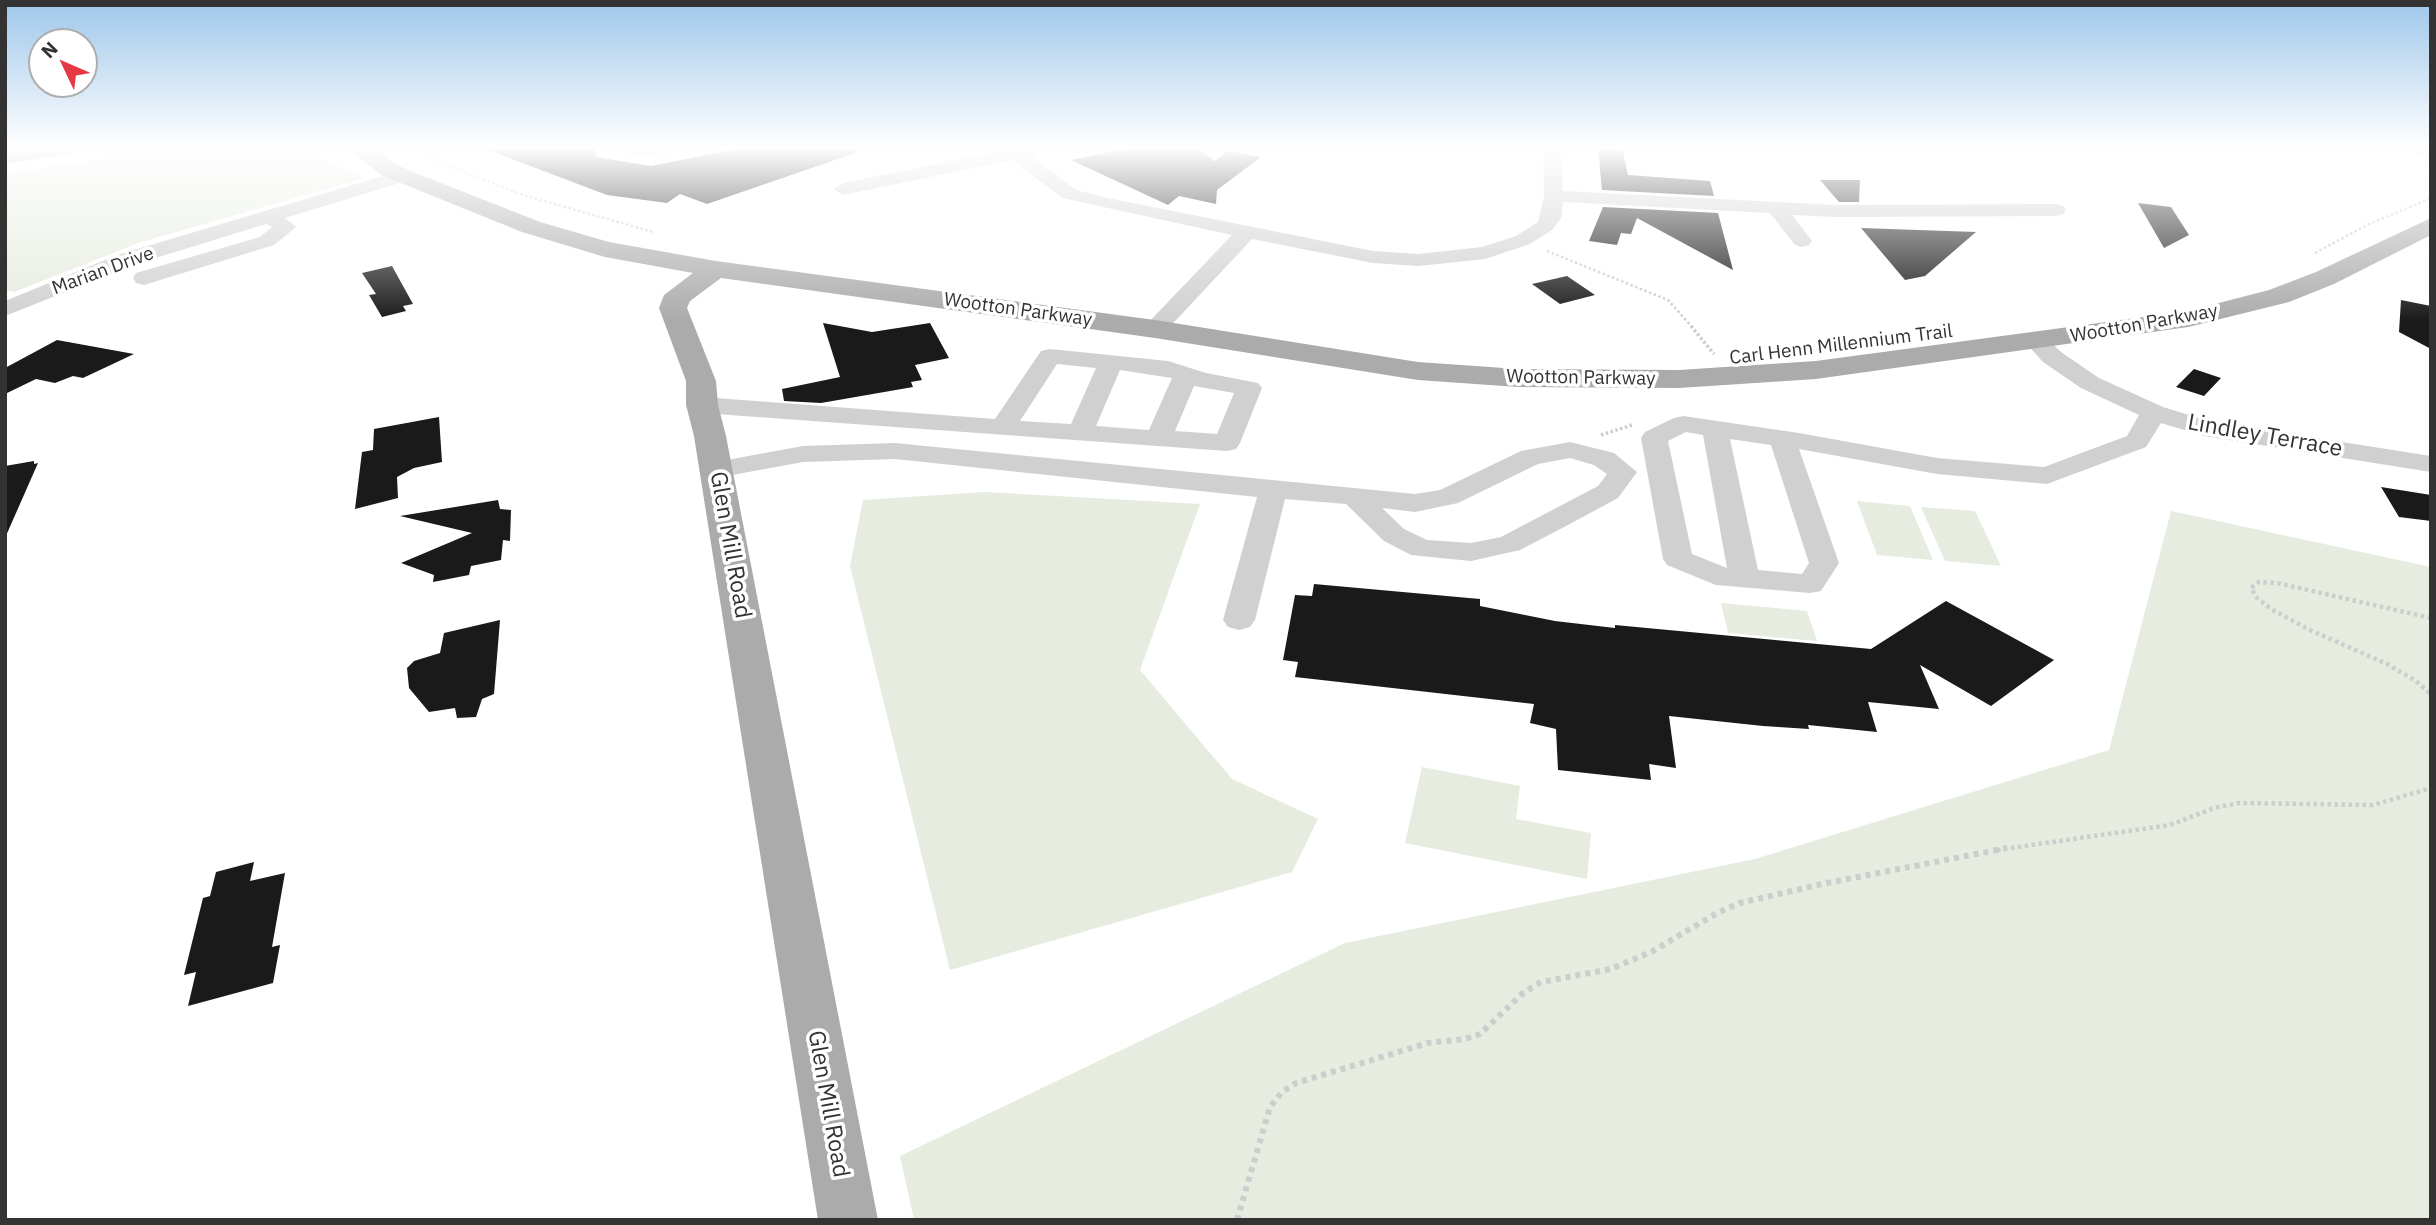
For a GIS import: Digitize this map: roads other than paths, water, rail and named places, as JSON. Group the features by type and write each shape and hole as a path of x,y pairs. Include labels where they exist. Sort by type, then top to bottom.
{"main road":[{"path":"476,205 531,227 592,245 716,269"},
{"name":"Wootton Parkway","path":"716,269 1155,330 1418,371 1602,380 1679,379 1816,370 2189,319 2280,296 2325,278 2431,225"},
{"name":"Glen Mill Road","path":"716,269 680,295 674,301 673,308 701,382 702,405 716,470 848,1220"}],"street":[{"name":"Marian Drive","path":"5,309 114,264 308,205"},
{"path":"1120,205 1373,257 1419,260 1485,253 1520,241 1545,226 1551,218 1553,205"},
{"path":"1711,205 1777,209 2056,210"},
{"path":"1777,209 1802,241"},
{"path":"144,278 267,241 286,227 269,217"},
{"path":"1155,330 1246,233"},
{"path":"114,264 164,288"},
{"name":"Lindley Terrace","path":"2036,341 2052,357 2090,383 2154,412 2204,428 2431,464"},
{"path":"702,405 1003,428 1227,443 1249,388 1168,368 1050,356 1003,428"},
{"path":"1080,433 1111,362"},
{"path":"1159,438 1186,374"},
{"path":"1782,439 1824,563 1810,583 1716,576 1678,559 1654,438 1683,424 1782,439 1937,467 2048,476 2137,441 2154,412"},
{"path":"1715,429 1744,578"},
{"path":"716,470 803,454 895,451 1273,490 1354,496 1415,503 1448,497 1531,457 1570,450 1604,459 1623,472 1608,492 1559,519 1510,544 1471,552 1421,549 1394,536 1354,496"},
{"path":"1239,620 1273,490"}]}
